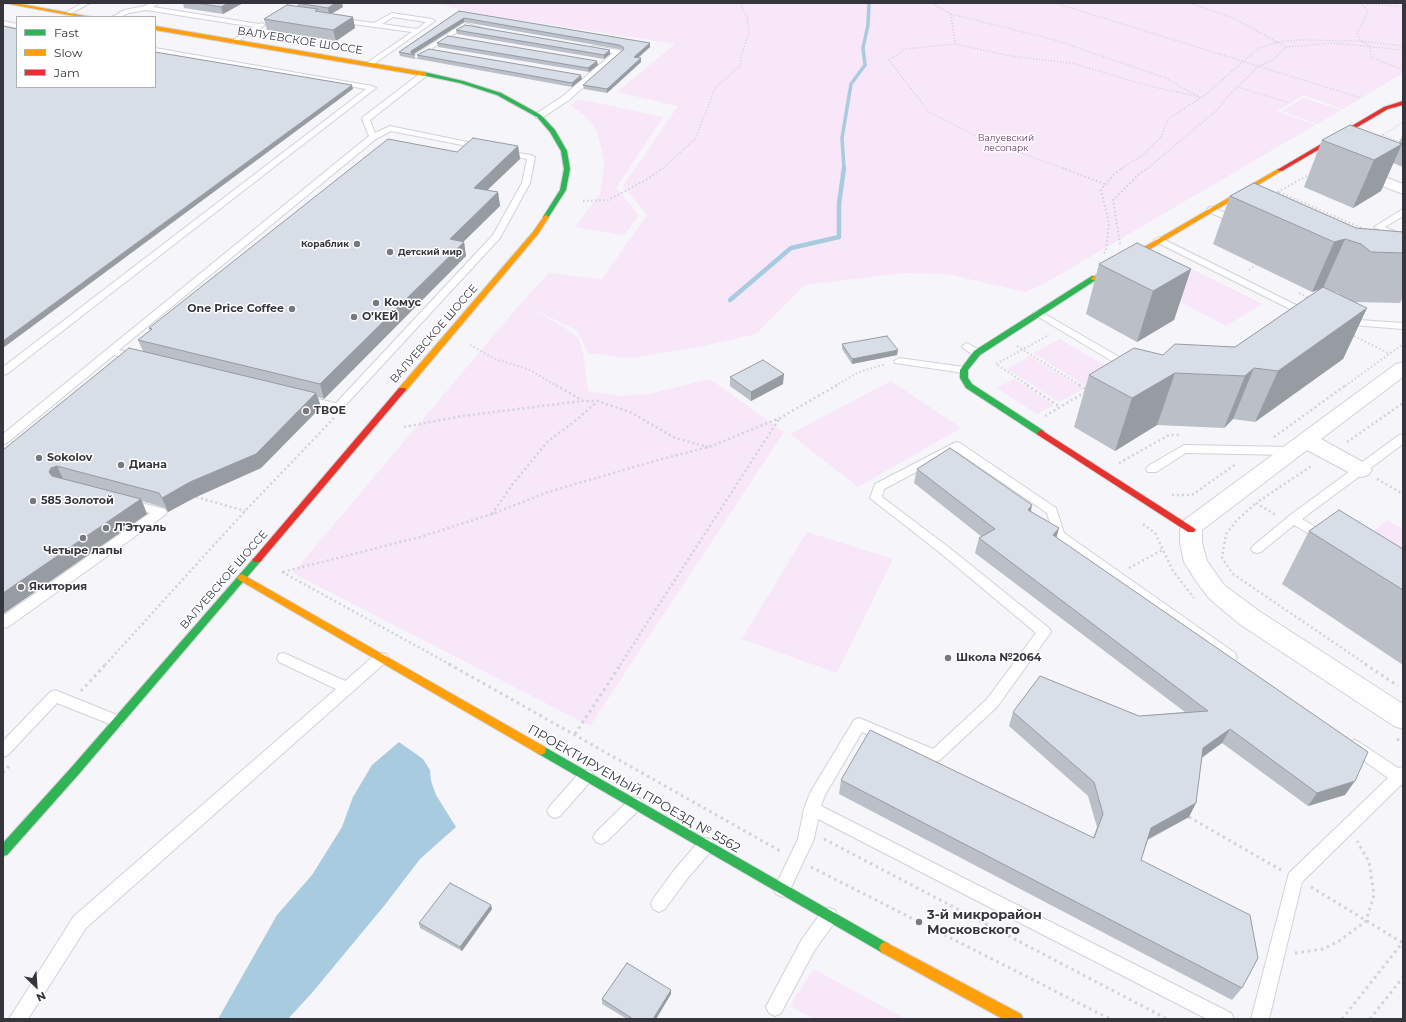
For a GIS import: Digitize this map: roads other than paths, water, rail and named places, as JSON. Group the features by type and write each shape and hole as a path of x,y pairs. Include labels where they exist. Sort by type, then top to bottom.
{"main road":[{"path":"6,3 84,16"},
{"name":"ВАЛУЕВСКОЕ ШОССЕ","path":"3,851 74,772 117,720 242,578 536,233 563,190 567,169 564,151 553,131 539,116 498,94 462,82 425,74 156,28"},
{"path":"1191,530 983,396 970,386 964,378 964,370 977,353 1038,313 1159,240 1386,108 1403,103"},
{"name":"ПРОЕКТИРУЕМЫЙ ПРОЕЗД № 5562","path":"242,578 900,957 1016,1019"}],"street":[{"path":"1309,153 1332,161"},
{"path":"1346,167 1403,189"},
{"path":"1396,361 1299,446 1199,520 1191,530 1191,544 1196,562 1216,591 1227,601 1250,618 1403,718"},
{"path":"1299,446 1330,453 1361,470"}],"lane":[{"path":"68,13 87,3"},
{"path":"146,8 156,3"},
{"path":"233,42 298,3"},
{"path":"117,16 127,11 146,8 266,22"},
{"path":"283,12 298,14"},
{"path":"371,64 432,21 392,14 377,24"},
{"path":"334,20 347,20 418,31"},
{"path":"3,23 16,26"},
{"path":"417,56 432,50 451,37 464,25 487,29"},
{"path":"539,116 566,98 602,63 619,52 588,47"},
{"path":"3,372 372,88 156,50"},
{"path":"373,138 366,119 425,74"},
{"path":"3,440 373,138 390,128 531,157 526,183 497,236 337,411 292,396"},
{"path":"1211,210 1246,225"},
{"path":"1403,212 1378,227 1403,238"},
{"path":"1159,240 1300,310 1311,314"},
{"path":"1403,241 1398,244 1403,246"},
{"path":"1281,322 1300,310"},
{"path":"1038,313 1136,370"},
{"path":"1337,320 1403,326"},
{"path":"967,346 977,353"},
{"path":"112,351 149,360"},
{"path":"899,361 964,370"},
{"path":"1257,549 1293,520 1403,438"},
{"path":"782,889 795,859 806,839 812,809 818,793 859,724 935,756 992,703 1044,632 943,549 876,498 879,487 956,446 1052,511 1058,535 1238,663"},
{"path":"1152,469 1184,449 1255,450 1299,446"},
{"path":"3,623 161,512 119,501"},
{"path":"1293,520 1334,544"},
{"path":"284,658 347,688"},
{"path":"18,1019 80,922 380,658"},
{"path":"3,751 55,696 117,720"},
{"path":"1260,1019 1295,878 1401,775 1341,736"},
{"path":"555,811 586,776"},
{"path":"601,837 635,804"},
{"path":"812,809 1225,1019"},
{"path":"659,904 681,874 706,845"},
{"path":"775,1007 808,945 829,916"}],"water":[{"path":"399,742 423,759 430,770 431,781 436,795 456,827 420,859 384,906 311,994 288,1019 218,1019 277,915 312,875 342,827 353,797 372,765"}],"waterway":[{"path":"844,168 842,138 851,84 865,65 863,48 868,25 869,3"},
{"path":"730,300 791,248 839,237 839,204 844,168"}],"place":[{"name":"Кораблик","path":"357,244"},
{"name":"Детский мир","path":"390,252"},
{"name":"Комус","path":"376,303"},
{"name":"One Price Coffee","path":"292,309"},
{"name":"О’КЕЙ","path":"354,317"},
{"name":"ТВОЕ","path":"306,411"},
{"name":"Sokolov","path":"39,458"},
{"name":"Диана","path":"121,465"},
{"name":"585 Золотой","path":"33,501"},
{"name":"Л'Этуаль","path":"106,528"},
{"name":"Четыре лапы","path":"83,538"},
{"name":"Якитория","path":"21,587"},
{"name":"Школа №2064","path":"948,658"},
{"name":"3-й микрорайон Московского","path":"919,922"}],"park label":[{"name":"Валуевский лесопарк","path":"1006,144"}]}
